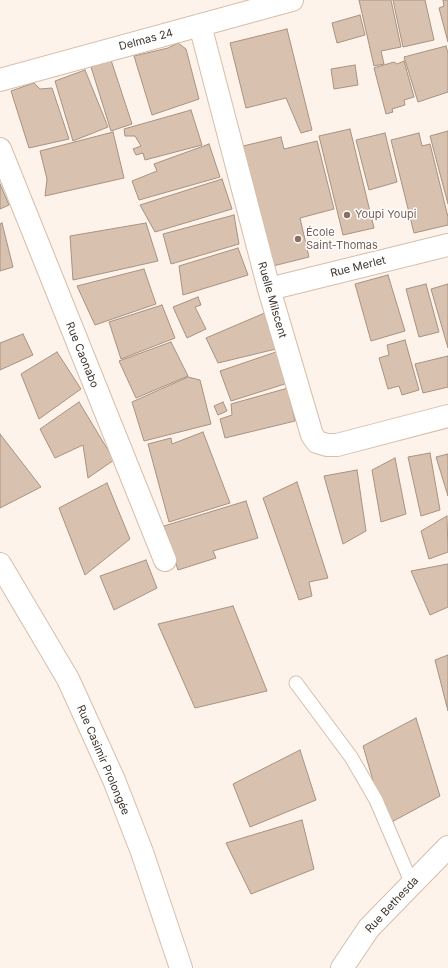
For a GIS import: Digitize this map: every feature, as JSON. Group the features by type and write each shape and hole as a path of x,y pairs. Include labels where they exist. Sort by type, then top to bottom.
{"street":[{"name":"Delmas 24","path":"0,80 292,0"},
{"name":"Ruelle Milscent","path":"200,25 269,289 312,435 317,442 327,445 337,445 448,416"},
{"name":"Rue Caonabo","path":"0,149 165,560"},
{"name":"Rue Merlet","path":"269,289 448,245"},
{"name":"Rue Casimir Prolongée","path":"0,564 68,679 114,780 142,852 181,968"},
{"name":"Rue Bethesda","path":"342,968 369,928 448,847"}],"lane":[{"path":"296,683 351,757 376,800 412,884"}],"building":[{"path":"359,0 391,0 401,47 381,51 384,64 374,66"},
{"path":"393,0 425,0 434,40 403,47"},
{"path":"443,0 448,0 448,42 439,8 444,6"},
{"path":"360,15 365,35 337,43 332,23"},
{"path":"287,29 312,130 301,133 286,98 246,108 230,43"},
{"path":"178,43 186,49 199,99 152,115 134,56 168,48"},
{"path":"446,46 448,53 448,92 418,102 404,57"},
{"path":"111,60 132,124 111,131 91,67"},
{"path":"404,61 414,97 404,100 405,105 392,109 393,112 386,114 374,68 394,62 397,64"},
{"path":"355,65 358,85 334,89 331,69"},
{"path":"85,70 108,127 73,141 55,81"},
{"path":"34,83 40,89 52,88 69,139 29,148 11,91"},
{"path":"191,110 202,145 145,160 143,153 136,155 133,149 141,146 135,136 125,136 124,129"},
{"path":"350,129 374,228 343,235 319,136"},
{"path":"448,131 448,204 430,136"},
{"path":"113,132 124,178 45,196 47,179 40,151"},
{"path":"385,133 397,182 369,190 356,140"},
{"path":"419,133 422,146 430,144 448,217 448,225 414,233 391,140"},
{"path":"281,137 284,149 317,141 334,209 300,218 309,257 273,266 243,146"},
{"path":"209,144 220,177 139,200 132,181 157,171 154,164"},
{"path":"222,179 232,209 155,232 140,205"},
{"path":"0,184 9,205 0,209"},
{"path":"234,215 239,244 171,264 163,234"},
{"path":"2,223 13,267 0,271 0,224"},
{"path":"146,223 158,261 73,280 70,236"},
{"path":"238,248 248,275 183,295 179,266"},
{"path":"144,269 156,304 95,325 77,286"},
{"path":"388,275 405,331 371,341 355,284"},
{"path":"426,284 439,332 419,337 406,289"},
{"path":"448,284 448,348 431,289"},
{"path":"198,297 201,305 195,307 206,329 187,338 173,307"},
{"path":"162,305 175,338 121,359 109,322"},
{"path":"267,312 276,349 218,363 206,338"},
{"path":"23,334 33,355 0,370 0,343"},
{"path":"405,340 419,390 402,395 399,386 388,389 379,358 389,355 387,345"},
{"path":"171,342 188,376 136,398 119,361"},
{"path":"279,351 291,382 231,401 220,371"},
{"path":"57,352 81,389 39,419 21,374"},
{"path":"448,356 448,387 423,393 415,364"},
{"path":"188,377 200,380 211,424 144,441 132,402"},
{"path":"288,388 295,421 225,438 220,419 232,415 231,404"},
{"path":"79,402 114,460 88,478 83,445 55,458 40,429"},
{"path":"223,402 227,411 218,415 214,406"},
{"path":"203,432 230,503 169,522 148,444 171,438 172,444"},
{"path":"0,434 41,487 0,508"},
{"path":"430,453 440,510 421,516 408,457"},
{"path":"448,454 448,496 436,457"},
{"path":"395,458 406,514 381,522 372,470"},
{"path":"357,470 366,531 343,544 324,476"},
{"path":"297,482 328,578 309,582 312,596 299,600 263,498"},
{"path":"107,483 130,539 85,575 59,508"},
{"path":"246,501 258,538 213,551 216,558 178,570 164,526"},
{"path":"447,516 448,552 429,559 421,531"},
{"path":"146,560 157,588 114,610 100,576"},
{"path":"448,564 448,607 430,615 411,571"},
{"path":"233,606 267,691 195,708 158,624"},
{"path":"448,655 448,711 435,660"},
{"path":"416,718 440,796 386,825 363,746"},
{"path":"300,750 316,800 250,827 233,784"},
{"path":"302,820 314,869 251,894 226,843"}],"place":[{"name":"Youpi Youpi","path":"347,215"},
{"name":"École Saint-Thomas","path":"298,239"}]}
